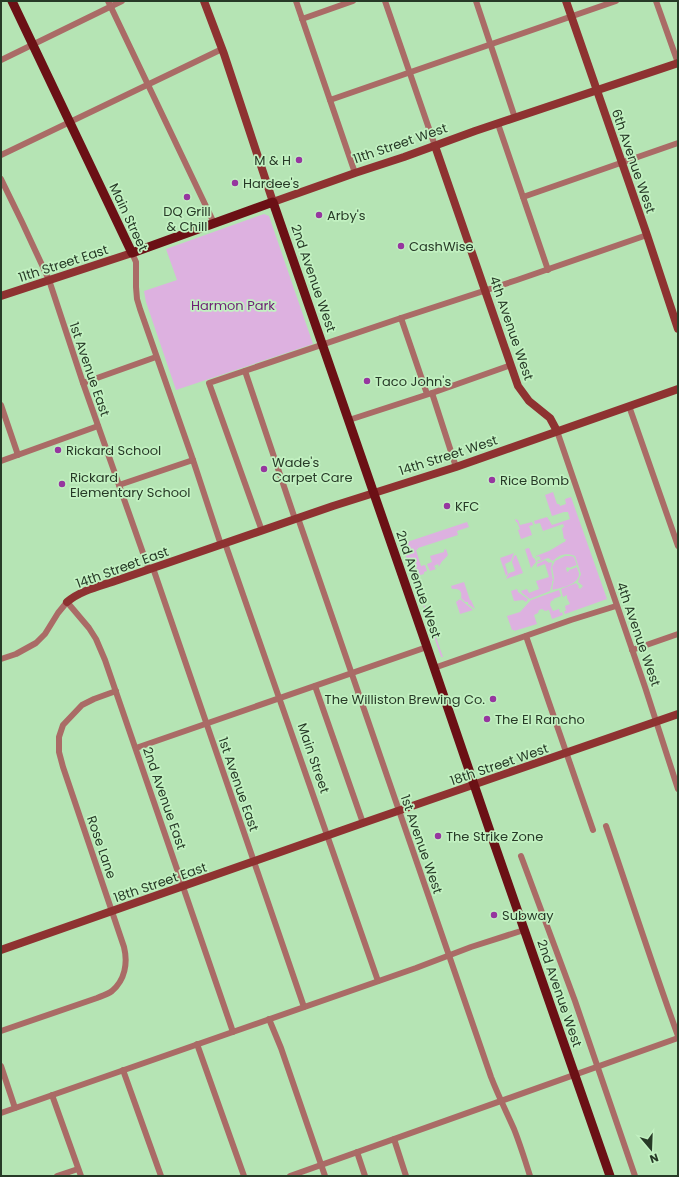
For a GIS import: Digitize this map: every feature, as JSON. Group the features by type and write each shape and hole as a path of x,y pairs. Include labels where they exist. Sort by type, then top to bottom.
{"main road":[{"name":"Main Street","path":"12,1 132,253"},
{"name":"11th Street West","path":"132,253 273,202"},
{"name":"2nd Avenue West","path":"273,202 610,1176"}],"street":[{"path":"1,60 33,45 110,4 122,1"},
{"name":"2nd Avenue West","path":"204,1 222,49 273,202"},
{"path":"296,1 355,173"},
{"path":"302,19 353,1"},
{"name":"4th Avenue West","path":"385,1 518,386 529,401 550,418 557,431 678,789"},
{"path":"476,1 515,118"},
{"name":"6th Avenue West","path":"566,1 621,163 676,316 678,329"},
{"path":"330,100 616,1"},
{"path":"656,1 678,63"},
{"path":"110,4 214,223"},
{"path":"1,155 222,49"},
{"name":"11th Street West","path":"273,202 678,63"},
{"path":"498,124 548,270"},
{"path":"523,197 678,143"},
{"name":"1st Avenue East","path":"1,179 49,280 98,426 206,724 304,1007"},
{"path":"262,530 209,382 548,270 647,235"},
{"name":"11th Street East","path":"1,296 132,253"},
{"name":"Main Street","path":"132,253 136,262 137,299 156,357 280,698 378,981"},
{"path":"402,318 456,466"},
{"path":"83,383 156,357"},
{"path":"348,420 511,365"},
{"name":"1st Avenue West","path":"245,371 352,673 491,1077 514,1131 530,1176"},
{"name":"14th Street West","path":"223,544 374,492 456,466 678,389"},
{"path":"1,405 18,455"},
{"path":"629,406 678,546"},
{"path":"1,461 98,426"},
{"path":"119,485 193,460"},
{"name":"14th Street East","path":"1,659 16,654 36,643 45,634 67,602 88,590 223,544"},
{"name":"2nd Avenue East","path":"67,602 89,628 106,660 233,1032"},
{"path":"434,668 571,620 616,606"},
{"path":"632,650 678,634"},
{"path":"526,636 593,830"},
{"path":"136,748 427,647"},
{"path":"315,686 363,823"},
{"name":"Rose Lane","path":"1,1031 98,998 111,992 122,980 126,956 62,767 59,752 59,737 63,724 82,705 116,690"},
{"name":"18th Street West","path":"327,835 678,714"},
{"path":"290,1176 598,1067 678,1037 606,826"},
{"name":"18th Street East","path":"1,950 327,835"},
{"path":"521,856 575,1001 635,1176"},
{"path":"1,1112 524,930"},
{"path":"269,1019 325,1176"},
{"path":"197,1044 244,1176"},
{"path":"1,1066 15,1108"},
{"path":"123,1070 161,1176"},
{"path":"52,1095 81,1176"},
{"path":"394,1139 406,1176"},
{"path":"357,1152 365,1176"},
{"path":"57,1176 78,1169"}],"green space":[{"name":"Harmon Park","path":"264,214 269,216 313,344 176,390 146,302 144,291 177,280 166,249"},
{"path":"553,492 557,504 560,506 566,504 565,499 571,497 607,599 565,614 565,606 570,604 567,595 563,597 561,589 576,583 580,589 583,586 578,582 581,574 575,556 566,554 553,561 548,558 538,562 537,561 541,559 539,556 536,557 565,542 566,539 564,539 562,528 564,527 563,524 543,531 540,523 535,524 534,521 547,517 552,525 570,519 568,512 552,516 545,495"},
{"path":"515,519 518,520 520,525 532,522 533,525 529,526 532,535 521,539 518,530 520,529"},
{"path":"467,522 469,527 457,531 458,535 418,548 416,550 421,566 425,565 427,571 424,572 424,574 413,577 402,545 404,543"},
{"path":"529,548 536,562 531,568 525,549"},
{"path":"446,549 448,555 439,567 438,564 434,566 436,569 430,571 427,564 432,562 430,556 444,552"},
{"path":"514,553 511,561 505,564 508,574 506,576 500,558"},
{"path":"516,555 523,573 506,579 509,573 515,571 512,562 514,556"},
{"path":"565,556 574,557 577,565 566,568 567,572 577,567 579,573 578,577 569,585 552,590 554,578 552,567 555,561"},
{"path":"545,560 552,563 551,569 553,581 550,591 530,599 521,591 527,589 529,593 539,589 536,581 549,577 545,564 537,567 537,564"},
{"path":"464,582 470,600 475,609 461,598 460,590 452,589 451,586"},
{"path":"418,587 443,657 441,657"},
{"path":"517,589 518,592 528,599 526,602 523,600 514,601 511,591"},
{"path":"559,590 561,596 553,599 554,600 551,601 550,605 553,611 559,609 560,613 562,612 563,615 552,619 549,610 545,611 542,609 534,615 537,624 514,631 512,630 507,616 520,612 531,600"},
{"path":"460,599 473,610 460,614 456,602"}],"place":[{"name":"M & H","path":"299,160"},
{"name":"Hardee's","path":"235,183"},
{"name":"DQ Grill & Chill","path":"187,197"},
{"name":"Arby's","path":"319,215"},
{"name":"CashWise","path":"401,246"},
{"name":"Taco John's","path":"367,381"},
{"name":"Rickard School","path":"58,450"},
{"name":"Wade's Carpet Care","path":"264,469"},
{"name":"Rice Bomb","path":"492,480"},
{"name":"Rickard Elementary School","path":"62,484"},
{"name":"KFC","path":"447,506"},
{"name":"The Williston Brewing Co.","path":"493,699"},
{"name":"The El Rancho","path":"487,719"},
{"name":"The Strike Zone","path":"438,836"},
{"name":"Subway","path":"494,915"}]}
